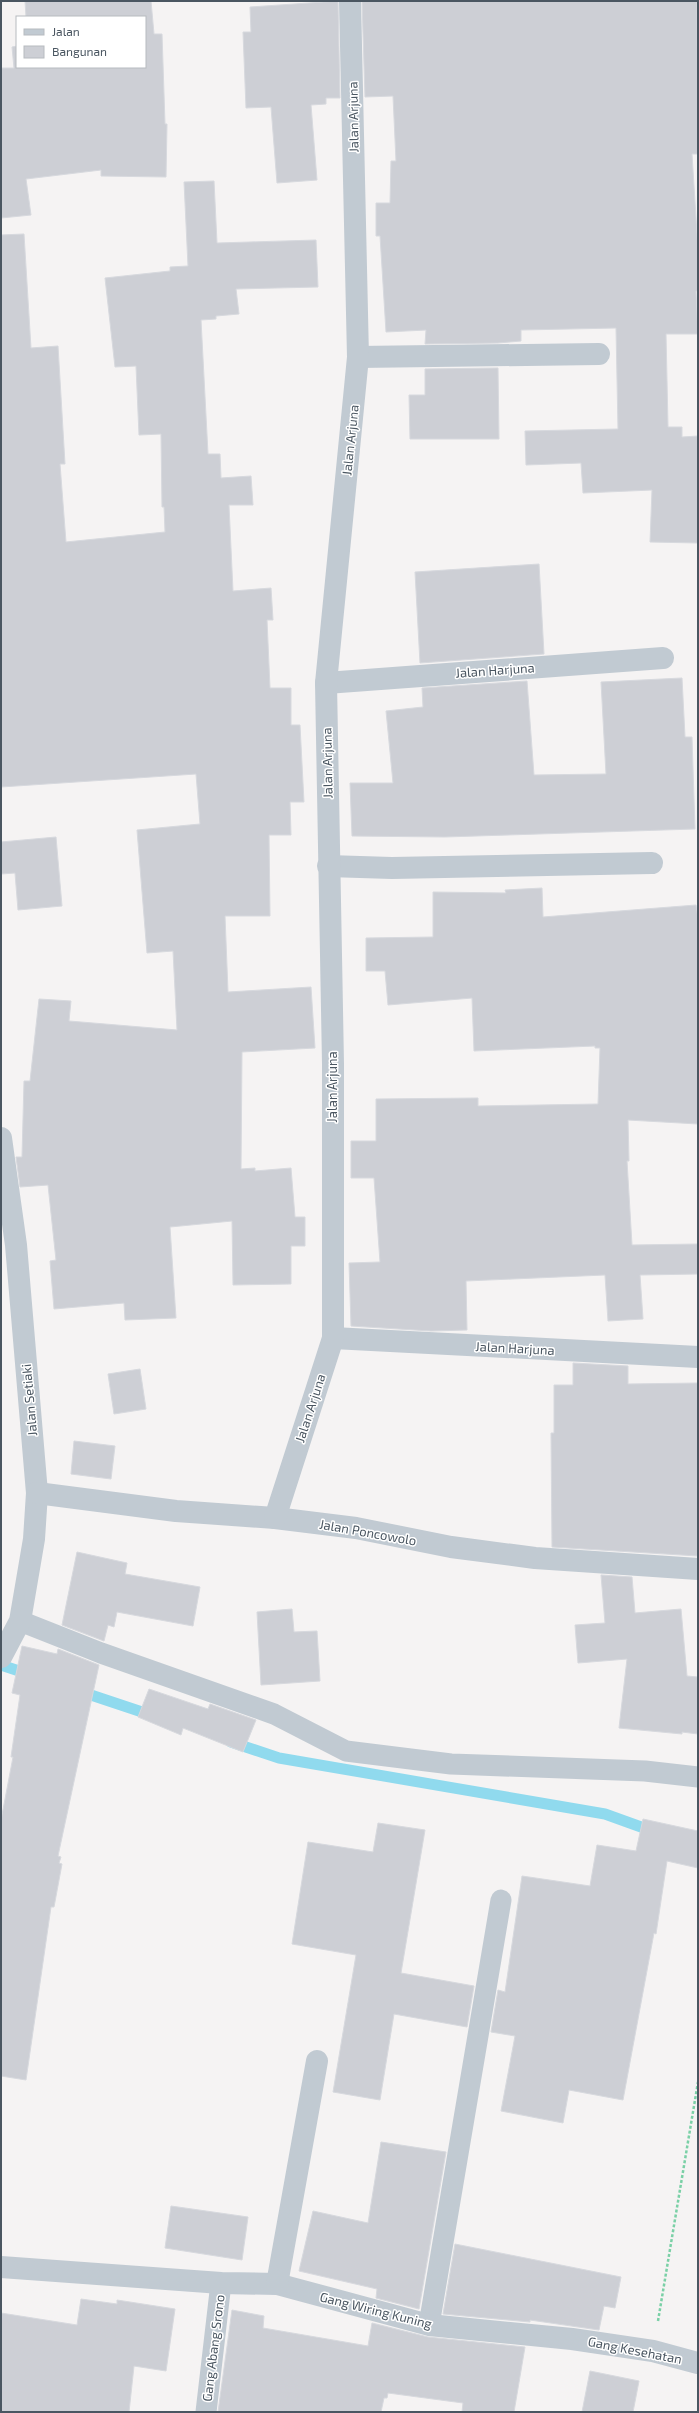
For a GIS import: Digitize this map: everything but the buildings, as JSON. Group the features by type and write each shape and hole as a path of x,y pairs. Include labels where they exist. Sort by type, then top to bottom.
{"street":[{"name":"Jalan Arjuna","path":"275,1518 333,1338 333,1064 328,866 326,683 358,357 350,1"},
{"path":"358,357 599,354"},
{"name":"Jalan Harjuna","path":"326,683 663,658"},
{"path":"328,866 392,868 652,863"},
{"name":"Jalan Setiaki","path":"1,1147 9,1245 37,1493 34,1540 20,1621 2,1655"},
{"name":"Jalan Harjuna","path":"333,1338 698,1357"},
{"name":"Jalan Poncowolo","path":"37,1493 176,1511 275,1518 356,1528 451,1547 534,1558 698,1569"},
{"path":"277,2284 317,2061"},
{"name":"Gang Wiring Kuning","path":"1,2267 220,2283 277,2284 429,2325 572,2338"},
{"name":"Gang Kesehatan","path":"572,2338 653,2351 698,2363"}],"lane":[{"path":"20,1621 101,1653 274,1714 346,1751 452,1764 645,1771 698,1777"},
{"path":"429,2325 501,1900"},
{"name":"Gang Abang Srono","path":"206,2412 220,2283"}],"path":[{"path":"653,2351 698,2082"}],"waterway":[{"path":"1,1665 31,1675"},
{"path":"79,1691 154,1716"},
{"path":"231,1742 279,1758 605,1814 655,1832"}]}
